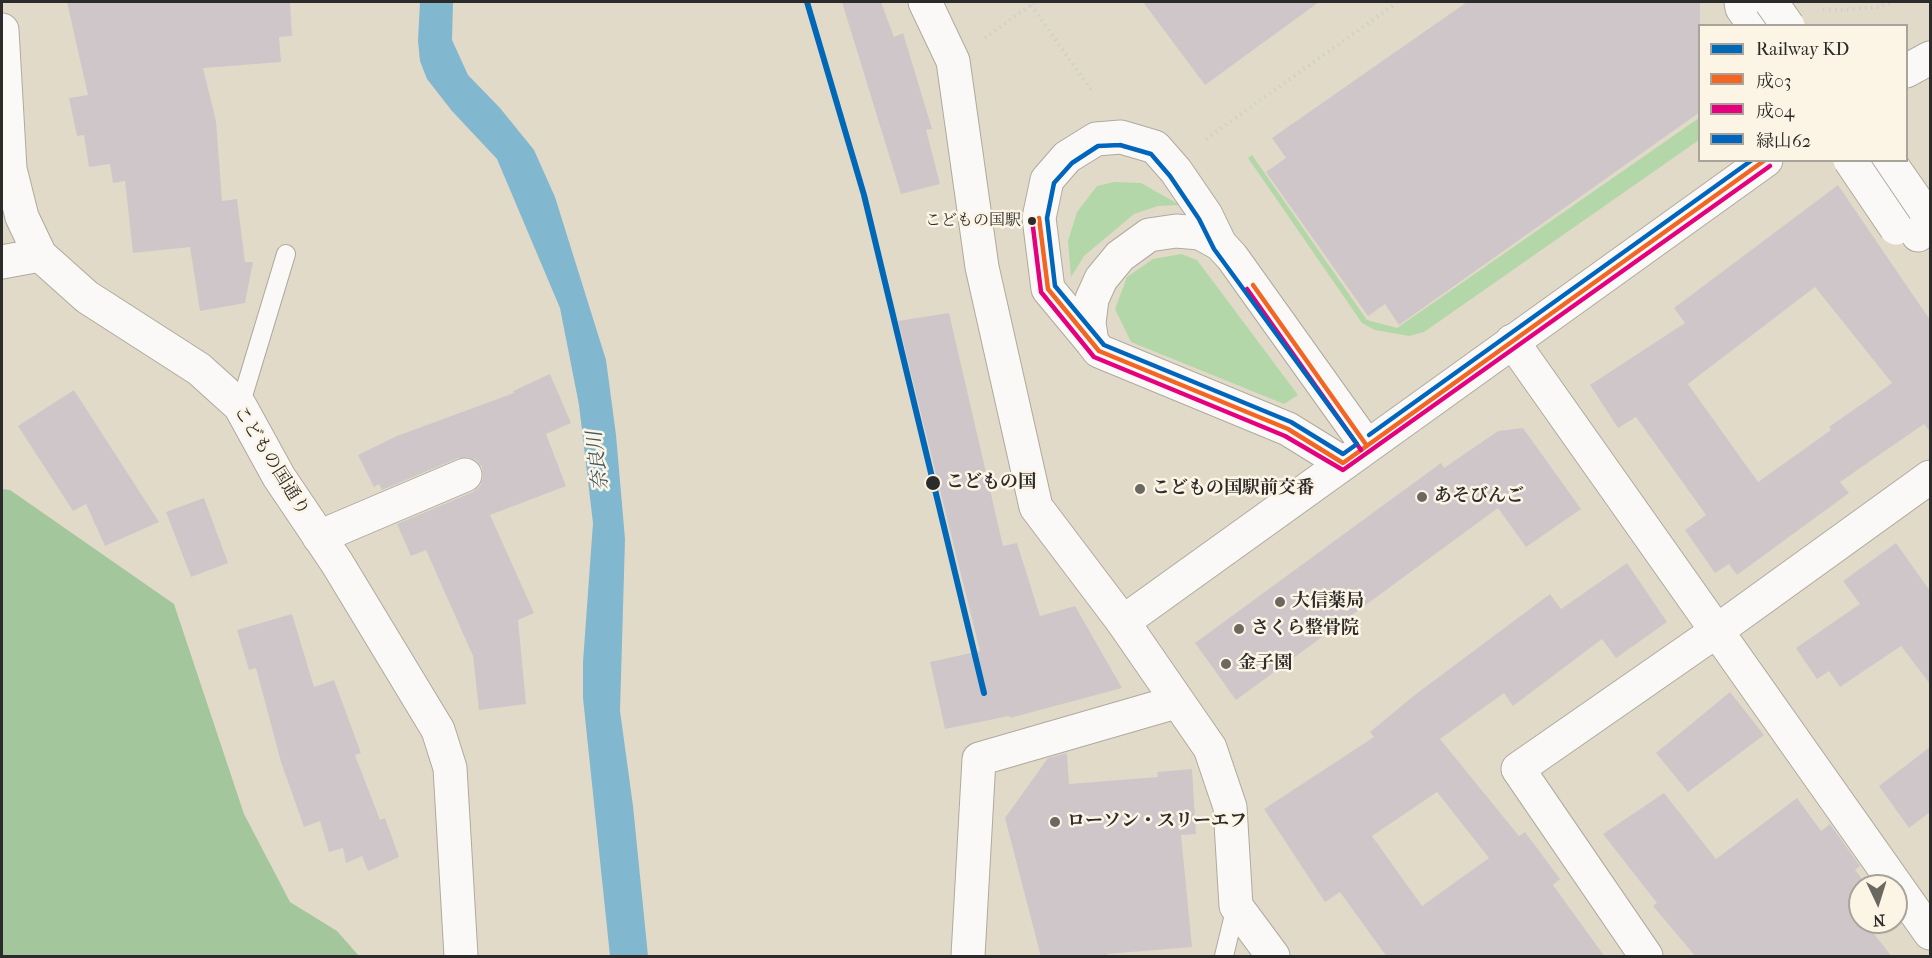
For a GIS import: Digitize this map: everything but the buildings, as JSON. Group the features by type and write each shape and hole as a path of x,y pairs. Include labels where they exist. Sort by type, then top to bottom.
{"street":[{"path":"925,2 952,62 982,267 1036,507 1123,622 1176,702 1210,748 1230,807 1236,906 1273,957"},
{"path":"1752,9 1784,24"},
{"name":"こどもの国通り","path":"2,30 10,169 22,217 40,255 87,297 199,369 240,406 279,477 319,537 438,730 450,768 461,957"},
{"path":"1908,70 1930,58"},
{"path":"1121,137 1155,147 1176,171 1206,215 1220,244 1232,257 1355,454 1288,429 1099,351 1048,289 1039,218 1047,180 1067,157 1096,139 1121,137"},
{"path":"1123,622 1763,162"},
{"path":"1852,162 1917,232"},
{"path":"1889,162 1917,232"},
{"path":"1092,342 1089,323 1092,298 1101,279 1119,256 1149,235 1176,231 1200,233 1220,244"},
{"path":"2,262 40,255"},
{"path":"1512,341 1930,933"},
{"path":"319,537 465,475"},
{"path":"1646,957 1518,769 1927,486"},
{"path":"968,957 979,759 1176,702"}],"lane":[{"path":"240,406 286,254"},
{"path":"1224,957 1236,906"}],"path":[{"path":"1206,139 1398,2"},
{"path":"1818,8 1859,9 1894,2"},
{"path":"1021,12 1033,3 1092,91"}],"green space":[{"path":"1698,119 1698,141 1424,332 1409,336 1375,330 1362,323 1248,158 1252,155 1367,320 1397,328"},
{"path":"1114,182 1141,183 1180,205 1158,206 1134,214 1084,256 1071,277 1068,241 1077,212 1097,186"},
{"path":"1181,254 1197,260 1298,395 1284,404 1131,342 1115,309 1127,277 1153,259"},
{"path":"2,489 10,490 174,604 244,814 290,902 337,931 359,956 2,956"}],"water":[{"name":"奈良川","path":"420,2 453,2 452,40 468,75 500,108 534,150 555,197 606,360 616,435 625,539 620,711 633,806 648,956 610,956 583,698 583,662 593,523 579,405 560,308 497,159 452,111 427,79 420,61 418,41"}],"rail line":[{"name":"KD","path":"807,2 864,195 984,693"}],"transit line":[{"name":"緑山62","path":"1120,145 1151,154 1170,176 1199,219 1214,249 1357,444 1343,454 1291,422 1104,345 1055,286 1047,218 1054,183 1072,163 1098,146 1120,145"},
{"name":"緑山62","path":"1369,435 1749,162"},
{"name":"成03","path":"1039,218 1048,289 1099,351 1288,429 1343,463 1762,162"},
{"name":"成04","path":"1032,219 1041,292 1094,357 1285,436 1343,470 1770,166"},
{"name":"成03","path":"1253,285 1367,446"},
{"name":"成04","path":"1247,289 1361,450"}],"place":[{"name":"こどもの国駅","path":"1032,221"},
{"name":"こどもの国","path":"933,483"},
{"name":"こどもの国駅前交番","path":"1140,489"},
{"name":"あそびんご","path":"1422,497"},
{"name":"大信薬局","path":"1280,602"},
{"name":"さくら整骨院","path":"1239,629"},
{"name":"金子園","path":"1226,664"},
{"name":"ローソン・スリーエフ","path":"1055,822"}]}
